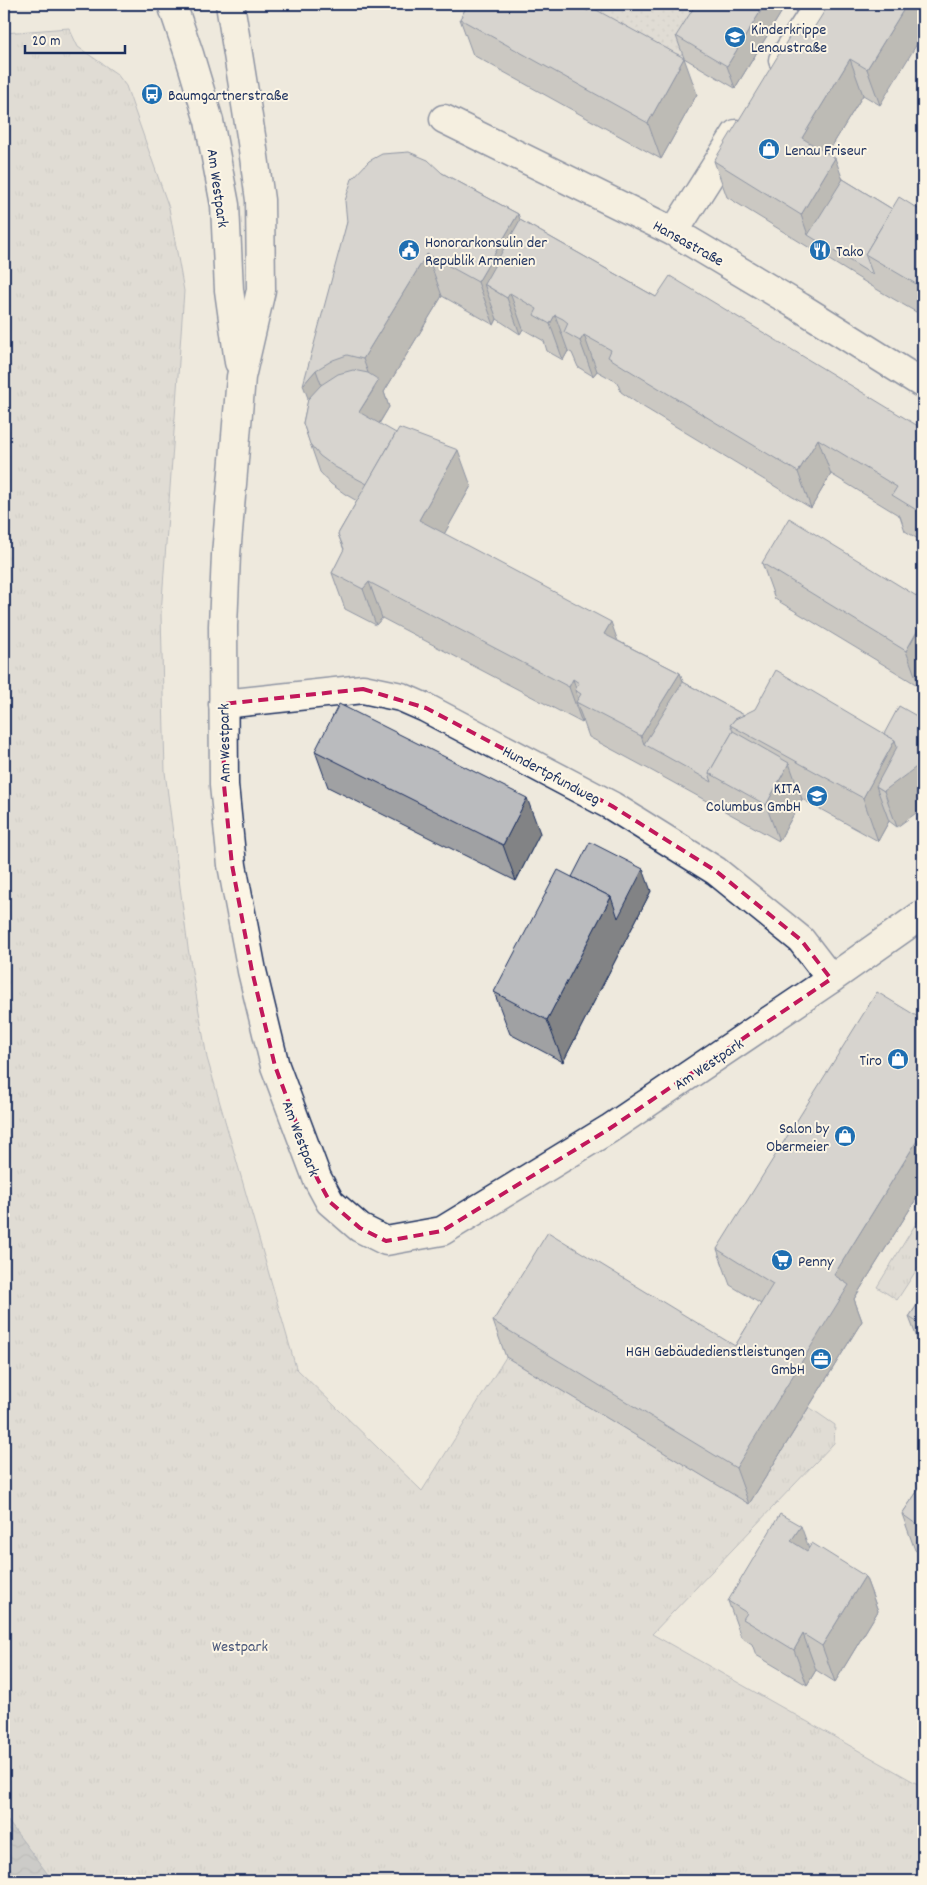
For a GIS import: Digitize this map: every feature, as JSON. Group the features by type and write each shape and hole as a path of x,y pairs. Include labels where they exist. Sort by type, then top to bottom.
{"street":[{"name":"Am Westpark","path":"172,4 206,111 223,196 229,290 241,377"},
{"name":"Am Westpark","path":"230,4 260,200 261,290 241,377 226,564 222,704 224,785 232,865 252,971 274,1066 316,1178 330,1202 360,1228 386,1241 442,1231 609,1130 831,979 920,921"},
{"path":"770,81 819,4"},
{"path":"674,232 748,116"},
{"name":"Hansastraße","path":"444,119 674,232 800,307 923,384"},
{"name":"Hundertpfundweg","path":"222,704 363,689 401,697 426,708 612,806 716,871 801,940 831,979"}],"highlighted area":[{"path":"363,689 426,708 612,806 716,871 801,940 831,979 609,1129 442,1231 386,1241 360,1228 330,1202 317,1178 275,1066 252,971 232,865 224,785 223,704"}],"green space":[{"path":"606,4 712,4 681,55 661,50 600,15"},
{"name":"Westpark","path":"69,28 78,47 117,74 126,86 169,208 184,291 161,614 165,772 188,948 207,1058 296,1368 422,1491 506,1357 748,1503 809,1407 835,1425 834,1443 652,1634 923,1787 923,1881 4,1881 4,33"},
{"path":"923,1212 923,1260 897,1300 877,1287"}],"water":[{"path":"4,1816 53,1881 4,1881"}],"building":[{"path":"468,4 574,4 588,11 591,7 684,58 648,123 460,19"},
{"path":"696,4 765,4 727,66 676,36"},
{"path":"829,4 907,4 867,69 850,59 802,138 835,158 801,215 714,161 796,26 810,34"},
{"path":"409,152 428,160 442,173 518,214 478,282 427,254 363,359 347,355 333,360 316,370 303,385 347,222 345,201 352,179 369,161 382,154"},
{"path":"843,179 892,209 865,254 873,275 808,235"},
{"path":"899,197 923,212 923,288 865,254"},
{"path":"520,220 656,297 670,276 923,429 923,514 892,495 897,487 818,439 798,472 608,357 611,350 584,335 580,341 564,332 568,323 563,319 555,315 550,324 534,315 537,309 510,293 507,298 484,284"},
{"path":"353,370 368,373 379,380 359,412 396,433 367,484 335,467 320,456 310,444 303,423 308,399 321,385 338,374"},
{"path":"399,428 458,450 419,520 611,622 604,634 680,673 641,736 576,702 581,694 575,690 579,683 573,679 569,687 369,582 363,589 332,573 344,549 338,534"},
{"path":"789,518 923,600 923,621 906,651 762,563"},
{"path":"776,670 895,740 863,798 730,725 735,719 755,709"},
{"path":"683,682 744,715 735,719 730,725 733,731 709,773 712,782 644,744"},
{"path":"339,704 527,798 503,845 315,751"},
{"path":"899,706 923,718 923,762 884,791 876,786 897,747 895,740 884,734"},
{"path":"733,731 789,763 766,805 709,773"},
{"path":"590,842 643,869 618,918 611,897 572,877"},
{"path":"558,870 611,897 547,1020 494,992"},
{"path":"877,992 923,1020 923,1131 834,1275 849,1285 736,1468 493,1321 548,1232 735,1346 773,1284 717,1249"},
{"path":"923,1296 923,1326 909,1317"},
{"path":"923,1483 923,1529 902,1514"},
{"path":"780,1514 801,1526 791,1541 807,1551 812,1543 865,1576 822,1646 803,1634 794,1650 743,1619 747,1613 728,1601"}],"place":[{"name":"Kinderkrippe Lenaustraße","path":"735,37"},
{"name":"Baumgartnerstraße","path":"152,94"},
{"name":"Lenau Friseur","path":"769,149"},
{"name":"Honorarkonsulin der Republik Armenien","path":"409,250"},
{"name":"Tako","path":"820,250"},
{"name":"KITA Columbus GmbH","path":"817,796"},
{"name":"Tiro","path":"898,1059"},
{"name":"Salon by Obermeier","path":"845,1136"},
{"name":"Penny","path":"782,1260"},
{"name":"HGH Gebäudedienstleistungen GmbH","path":"821,1359"}]}
